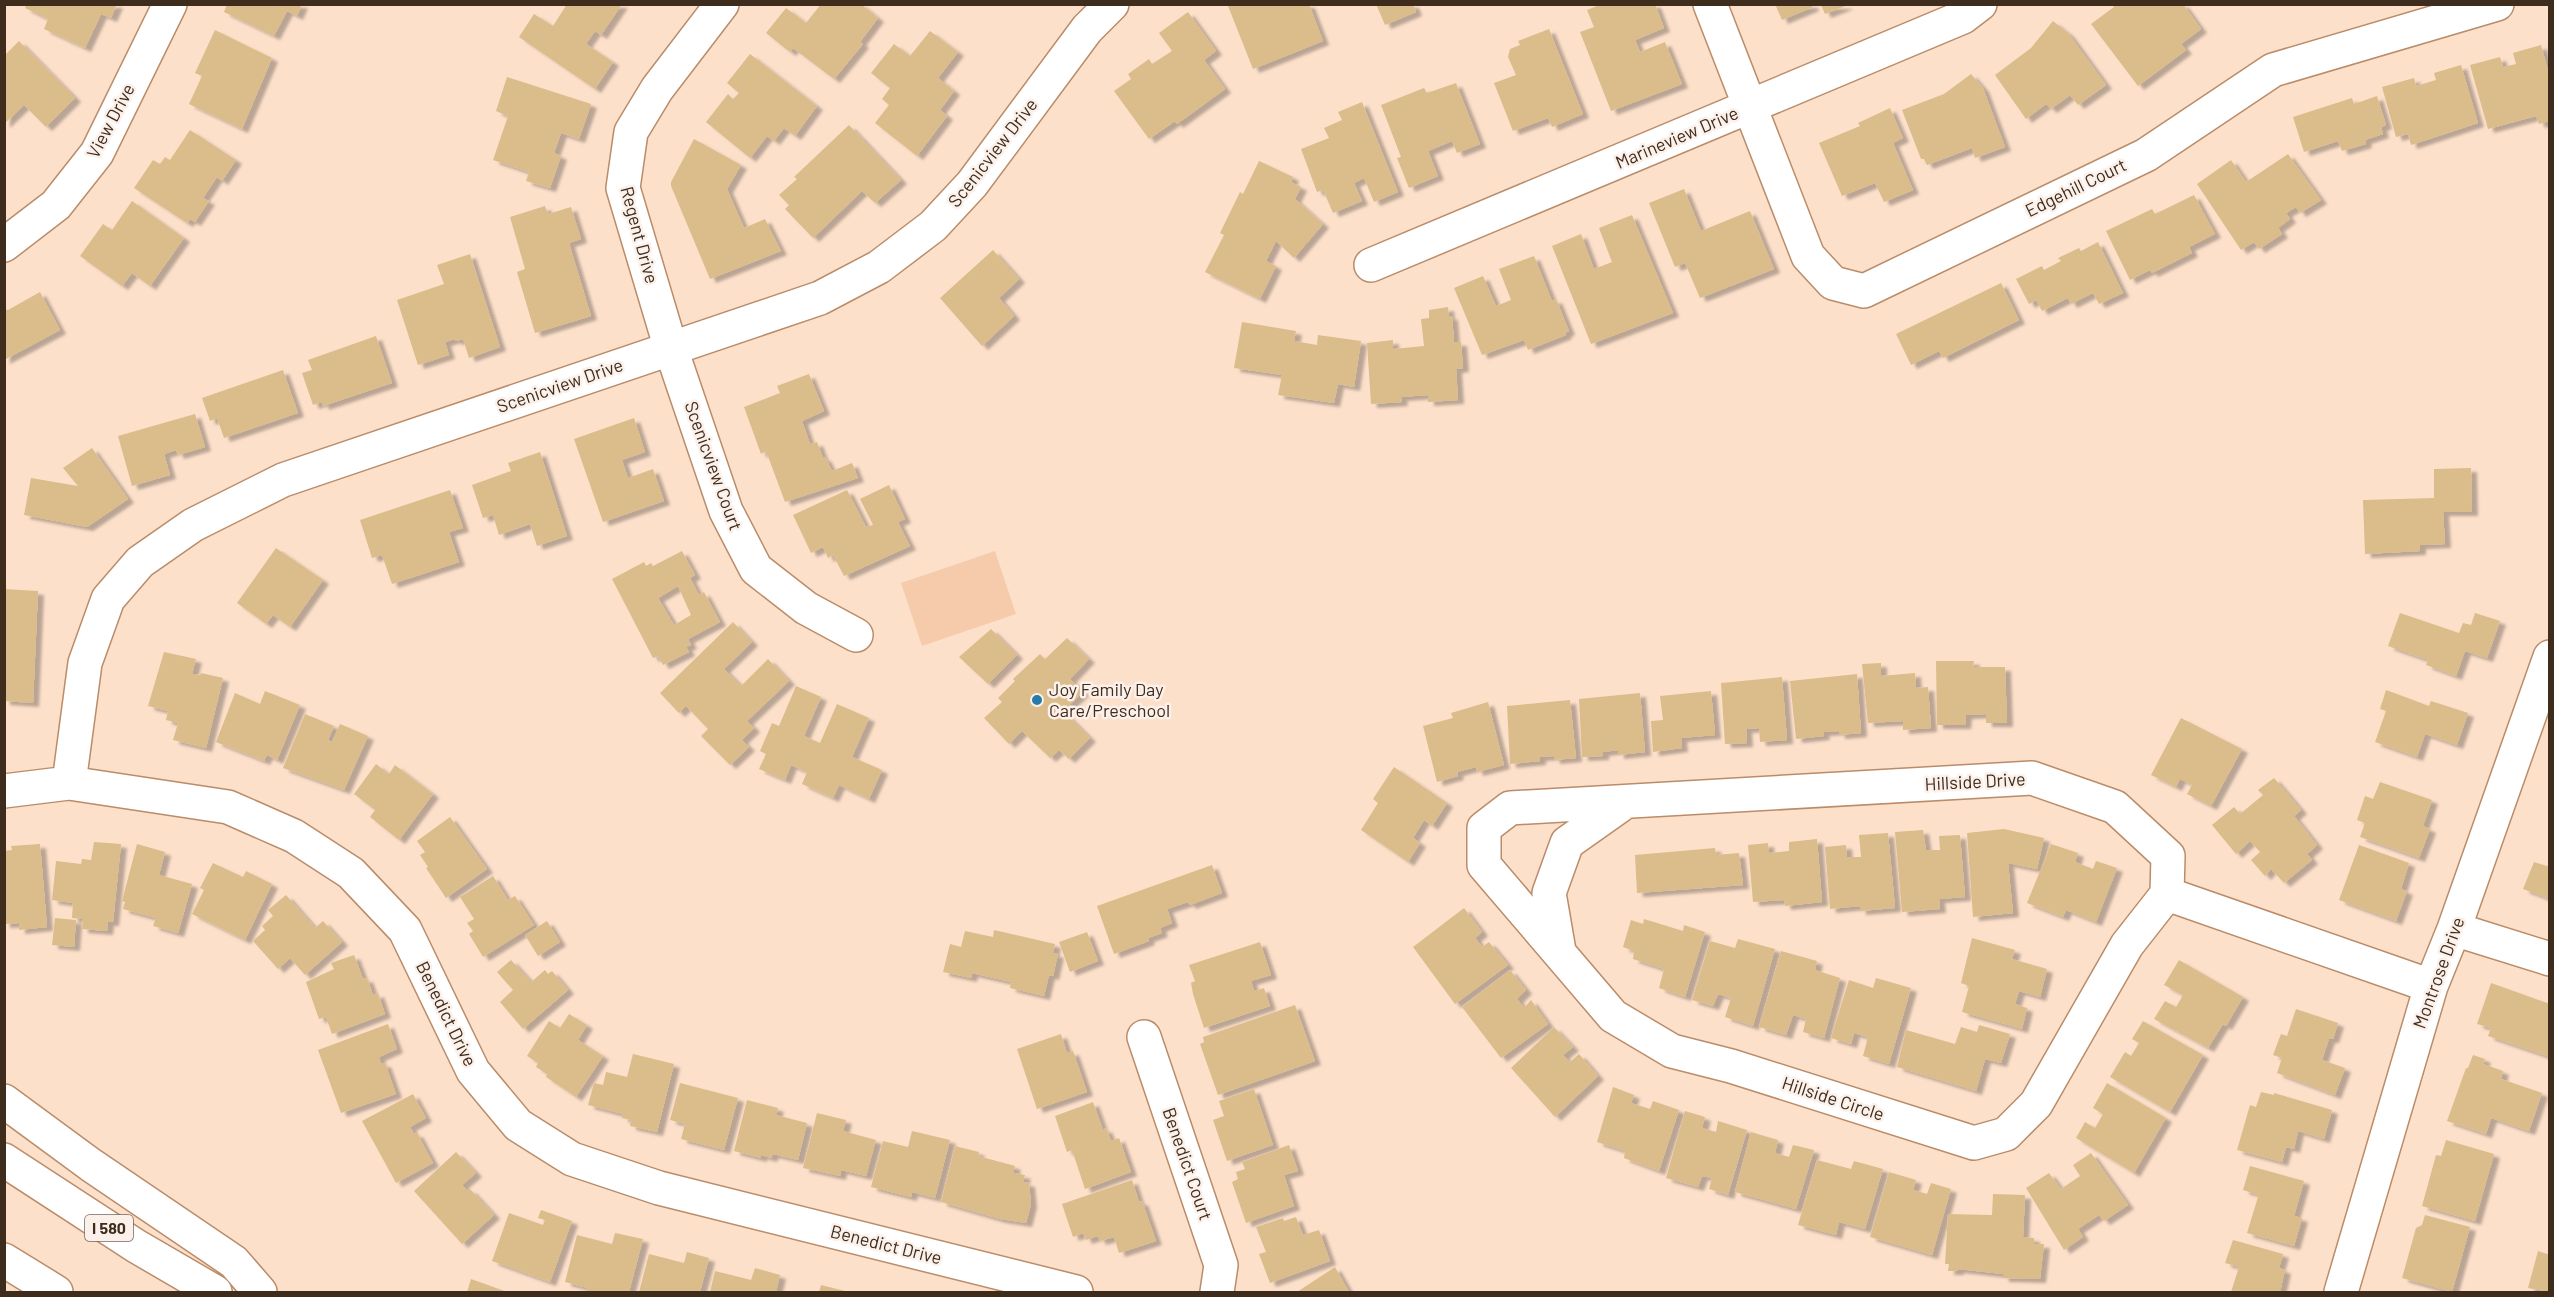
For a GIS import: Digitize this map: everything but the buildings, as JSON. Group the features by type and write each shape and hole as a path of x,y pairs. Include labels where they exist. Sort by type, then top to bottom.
{"main road":[{"name":"View Drive","path":"4,245 56,205 97,153 170,4"},
{"name":"Regent Drive","path":"671,349 623,188 631,132 657,89 722,4"},
{"name":"Scenicview Drive","path":"69,783 85,663 108,599 140,562 193,525 283,480 820,298 879,267 933,226 972,184 1087,30 1113,4"},
{"name":"Edgehill Court","path":"1710,4 1808,256 1833,283 1864,291 2146,155 2273,70 2497,4"},
{"name":"Marineview Drive","path":"1371,265 1963,17 1980,4"},
{"name":"Scenicview Court","path":"671,349 726,511 756,569 806,608 856,635"},
{"name":"Montrose Drive","path":"2341,1293 2431,986 2454,929 2550,657"},
{"name":"Hillside Drive","path":"1484,828 1510,808 2032,778 2115,807 2168,856 2167,894"},
{"name":"Benedict Drive","path":"4,791 69,783 228,807 294,836 351,873 405,930 473,1071 518,1125 572,1159 659,1188 1076,1293"},
{"path":"1559,951 1549,893 1567,843 1625,802"},
{"name":"Hillside Circle","path":"1484,828 1484,865 1613,1016 1672,1051 1731,1066 1974,1143 2006,1134 2036,1104 2127,945 2167,894"},
{"path":"2167,894 2431,986"},
{"path":"2454,929 2550,959"},
{"name":"Benedict Court","path":"1144,1037 1221,1265 1217,1293"},
{"path":"4,1101 100,1172 234,1262 260,1293"},
{"name":"I 580","path":"4,1160 136,1246 215,1293"},
{"path":"4,1260 56,1293"}],"shaded area":[{"path":"995,551 1016,614 922,646 901,583"}],"place":[{"name":"Joy Family Day Care/Preschool","path":"1037,700"}]}
